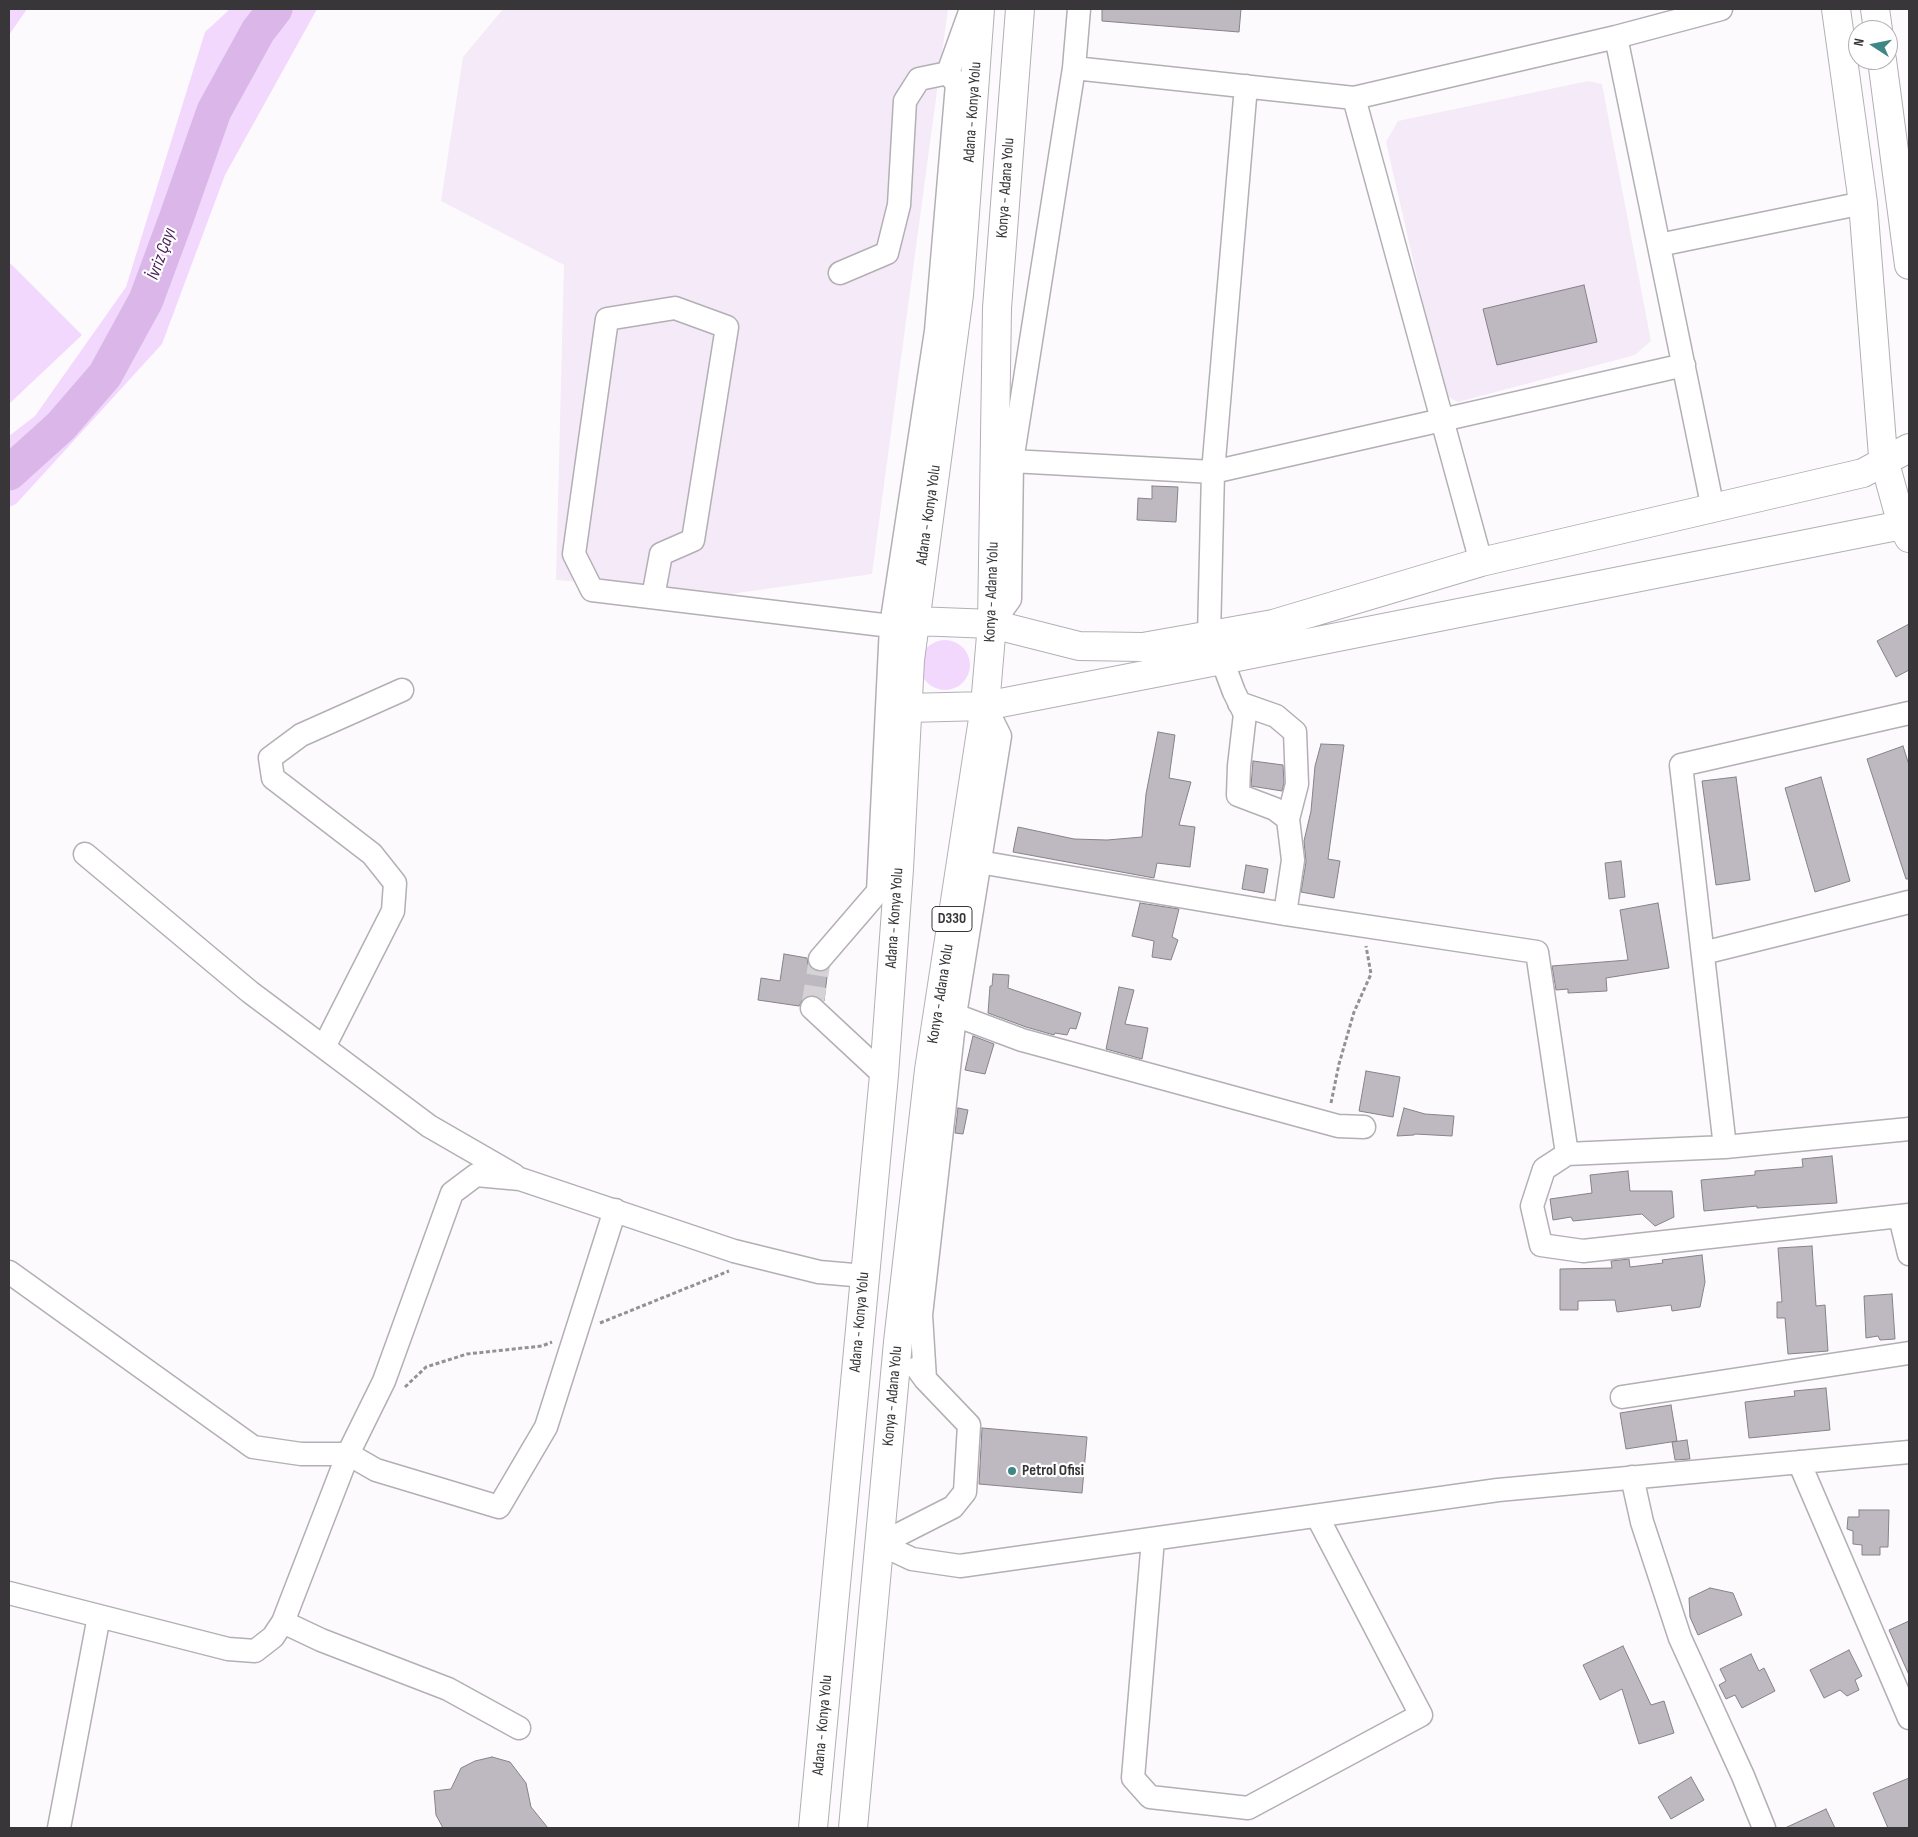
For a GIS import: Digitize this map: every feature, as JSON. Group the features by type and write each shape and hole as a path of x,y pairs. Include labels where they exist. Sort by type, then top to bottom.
{"main road":[{"name":"Adana - Konya Yolu","path":"813,1828 884,1075 899,869 910,660 903,623 959,295 980,9"},
{"name":"Konya - Adana Yolu","path":"853,1828 898,1342 929,1070 985,706 992,624 997,308 1020,9"},
{"path":"907,708 985,706 1907,530 1884,462 1863,203 1836,9"},
{"path":"1883,70 1909,265"},
{"path":"903,623 992,624 1079,646 1143,647 1209,636 1273,624 1481,562 1863,473 1909,448"}],"street":[{"path":"948,73 971,9"},
{"path":"992,624 1010,599 1012,461 1074,68 1079,9"},
{"path":"1074,68 1354,98 1616,38 1721,9"},
{"path":"1616,38 1714,509"},
{"path":"840,273 888,253 898,205 905,101 919,79 948,73"},
{"path":"878,892 903,623 936,331 958,84 948,73"},
{"path":"1209,636 1213,472 1246,86"},
{"path":"1354,98 1481,562"},
{"path":"1659,245 1863,203"},
{"path":"653,597 661,554 693,540 727,327 675,308 607,320 574,554 592,590 653,597 903,623"},
{"path":"1012,461 1213,472 1684,365"},
{"path":"1222,660 1245,714 1239,766 1238,796 1275,808 1288,819"},
{"path":"324,1047 393,911 395,882 372,854 274,778 270,758 301,735 402,690"},
{"path":"1239,703 1276,716 1295,732 1297,784 1288,819 1293,860 1285,914"},
{"path":"925,1379 921,1315 955,1014 1000,736 985,706"},
{"path":"1725,1146 1681,765 1909,713"},
{"path":"85,854 250,992 429,1126 520,1179 734,1251 819,1272 865,1276"},
{"path":"979,862 1285,914 1537,952 1567,1154"},
{"path":"820,959 899,869"},
{"path":"1703,953 1909,902"},
{"path":"812,1008 884,1075"},
{"path":"955,1014 1022,1040 1338,1126 1364,1127"},
{"path":"1909,1129 1725,1146 1567,1154 1544,1169 1532,1206 1541,1245 1583,1251 1905,1216 1909,1254"},
{"path":"9,1593 228,1649 255,1651 274,1637 283,1622 348,1454 384,1381 452,1193 476,1175 520,1179"},
{"path":"9,1272 253,1447 301,1454 348,1454 376,1470 499,1507 546,1426 615,1210"},
{"path":"880,1544 953,1507 965,1492 969,1425 925,1379 898,1342"},
{"path":"1622,1397 1909,1354"},
{"path":"880,1544 912,1559 960,1566 1498,1490 1909,1452"},
{"path":"1799,1462 1909,1718"},
{"path":"1632,1477 1642,1522 1680,1638 1743,1776 1764,1828"},
{"path":"1153,1539 1133,1778 1150,1796 1248,1808 1421,1715 1317,1516"},
{"path":"59,1828 99,1616"},
{"path":"283,1622 321,1640 448,1689 518,1728"}],"path":[{"path":"1327,1123 1339,1064 1352,1020 1371,974 1362,925"}],"shaded area":[{"path":"9,9 27,9 9,35"},
{"path":"230,9 317,9 225,175 162,344 16,504 9,507 9,436 35,416 126,287 205,32"},
{"path":"503,9 948,9 872,574 730,594 556,580 564,265 441,201 463,57"},
{"path":"1588,81 1602,84 1651,341 1635,355 1458,402 1444,395 1386,142 1398,121"},
{"path":"9,262 82,335 9,404"},
{"path":"940,640 950,640 963,647 970,660 970,670 963,683 950,690 940,690 931,686 924,679 920,670 920,660 924,651 931,644"}],"building":[{"path":"1102,9 1241,9 1239,32 1102,21"},
{"path":"1584,285 1597,342 1497,365 1483,309"},
{"path":"1152,486 1178,487 1176,522 1137,520 1138,498 1152,499"},
{"path":"1909,624 1909,670 1896,677 1877,641"},
{"path":"1158,732 1175,735 1169,778 1191,782 1179,825 1195,827 1190,867 1157,863 1154,878 1013,852 1018,827 1074,839 1107,840 1142,837 1146,794"},
{"path":"1321,744 1344,745 1328,859 1340,861 1334,898 1301,892 1306,862 1304,841 1311,811 1315,766"},
{"path":"1903,746 1909,765 1909,879 1906,879 1867,759"},
{"path":"1253,761 1283,765 1284,783 1282,791 1251,786"},
{"path":"1736,777 1750,880 1716,885 1702,781"},
{"path":"1821,777 1850,881 1815,892 1785,788"},
{"path":"1621,861 1625,897 1609,899 1605,863"},
{"path":"1246,865 1268,869 1264,893 1242,889"},
{"path":"1140,903 1179,909 1172,937 1178,940 1171,960 1152,957 1154,941 1132,936"},
{"path":"1658,903 1669,968 1606,978 1607,991 1568,993 1568,989 1556,990 1552,966 1628,960 1620,910"},
{"path":"784,954 807,958 811,969 817,972 828,969 824,1001 814,995 803,999 799,1006 758,1000 761,978 780,981"},
{"path":"993,974 1009,975 1008,988 1081,1013 1076,1029 1070,1028 1067,1035 1055,1033 1054,1035 988,1013"},
{"path":"1119,987 1134,990 1125,1024 1148,1028 1142,1059 1106,1049"},
{"path":"973,1036 994,1044 985,1074 965,1070"},
{"path":"1366,1071 1400,1077 1393,1117 1359,1111"},
{"path":"958,1108 968,1110 963,1134 955,1133"},
{"path":"1404,1108 1425,1114 1454,1116 1452,1136 1415,1134 1397,1136"},
{"path":"1832,1156 1837,1203 1757,1208 1757,1206 1704,1211 1701,1180 1755,1175 1755,1171 1803,1167 1802,1159"},
{"path":"1628,1171 1630,1191 1672,1191 1674,1217 1655,1226 1642,1214 1573,1221 1571,1217 1553,1220 1550,1199 1592,1193 1590,1175"},
{"path":"1812,1246 1816,1306 1825,1305 1828,1351 1788,1354 1785,1318 1777,1318 1777,1302 1782,1302 1778,1248"},
{"path":"1702,1255 1705,1282 1700,1307 1672,1311 1671,1305 1617,1312 1615,1300 1578,1301 1578,1310 1560,1310 1560,1269 1612,1268 1611,1261 1629,1259 1630,1267 1663,1263 1662,1260"},
{"path":"1892,1294 1895,1339 1880,1340 1878,1336 1866,1338 1864,1296"},
{"path":"1826,1388 1830,1430 1749,1438 1745,1402 1795,1396 1794,1391"},
{"path":"1671,1405 1677,1441 1626,1449 1620,1413"},
{"path":"982,1428 1087,1437 1082,1493 979,1484"},
{"path":"1687,1440 1690,1459 1675,1460 1672,1442"},
{"path":"1859,1510 1889,1510 1888,1547 1880,1547 1880,1555 1862,1555 1862,1545 1853,1544 1853,1531 1847,1529 1848,1517 1859,1517"},
{"path":"1710,1588 1733,1593 1742,1615 1698,1635 1690,1617 1689,1598"},
{"path":"1909,1621 1909,1675 1889,1630"},
{"path":"1623,1646 1651,1705 1664,1701 1674,1733 1639,1744 1622,1689 1600,1700 1583,1665"},
{"path":"1849,1650 1862,1676 1855,1680 1859,1690 1847,1696 1840,1690 1824,1698 1810,1670"},
{"path":"1751,1654 1759,1671 1764,1668 1775,1691 1742,1708 1735,1695 1726,1699 1719,1685 1726,1681 1720,1669"},
{"path":"492,1757 510,1762 526,1783 531,1807 548,1828 443,1828 436,1815 434,1791 451,1789 461,1768 475,1761"},
{"path":"1691,1777 1704,1800 1671,1819 1658,1797"},
{"path":"1909,1778 1909,1828 1888,1828 1873,1793"},
{"path":"1826,1809 1835,1828 1785,1828"}],"waterway":[{"name":"İvriz Çayı","path":"9,473 61,426 105,375 146,300 214,111 258,31 275,9"}],"tunnel":[{"path":"812,1008 820,959"}],"place":[{"name":"Petrol Ofisi","path":"1012,1471"}]}
